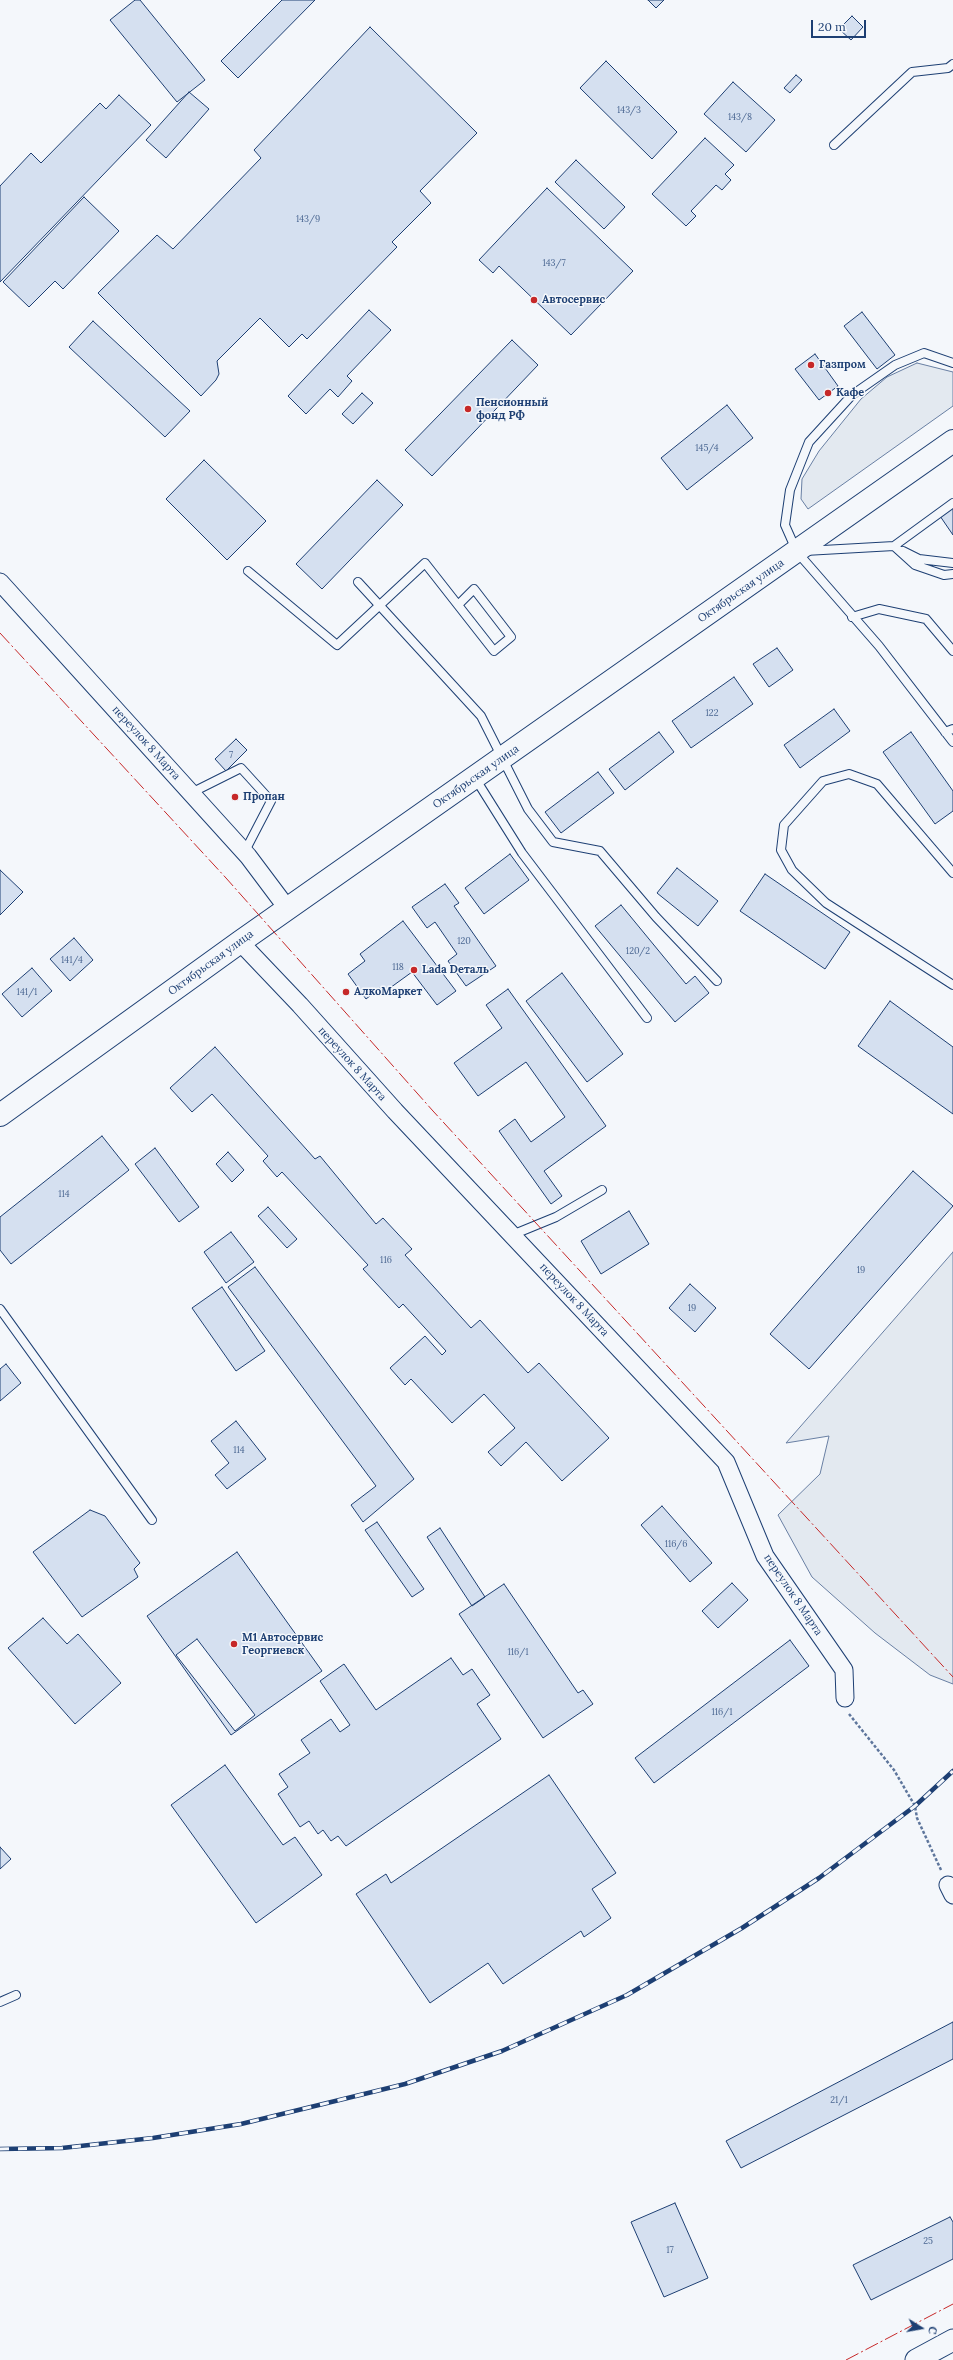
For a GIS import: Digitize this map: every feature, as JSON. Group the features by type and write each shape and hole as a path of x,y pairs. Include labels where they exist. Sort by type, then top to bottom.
{"main road":[{"name":"Октябрьская улица","path":"0,1115 287,908 953,441"}],"street":[{"name":"переулок 8 Марта","path":"0,582 244,853 287,908"},
{"name":"переулок 8 Марта","path":"240,942 300,1005 395,1111 726,1462 765,1556 844,1670 845,1698"},
{"path":"916,2360 953,2340"}],"lane":[{"path":"834,145 912,72 948,68 953,64"},
{"path":"953,363 924,353 895,365 852,394 809,442 790,490 785,525 796,552 879,646 949,730 953,742"},
{"path":"894,546 953,503"},
{"path":"796,552 894,546 919,558 953,563"},
{"path":"894,546 915,565 944,575 953,574"},
{"path":"248,571 337,644 425,563 494,651 511,637 474,589 458,605"},
{"path":"358,582 481,716 528,809 553,842 600,850 656,917 717,981"},
{"path":"852,617 879,609 926,620 953,651"},
{"path":"191,793 241,768 271,801 244,853"},
{"path":"953,873 877,784 849,774 823,781 784,825 781,850 792,870 820,897 953,985"},
{"path":"474,778 522,853 647,1018"},
{"path":"512,1235 556,1217 602,1190"},
{"path":"0,1309 152,1520"},
{"path":"0,2002 16,1995"}],"path":[{"path":"845,1698 850,1717 894,1770 915,1806 917,1818 951,1890"}],"shaded area":[{"path":"917,363 953,372 953,406 808,509 801,499 802,479 819,451 861,399 887,377"},
{"path":"953,1252 953,1684 930,1675 875,1633 812,1577 778,1515 820,1474 829,1436 786,1443"}],"building":[{"path":"135,0 140,0 205,80 177,102 110,20"},
{"path":"282,0 315,0 238,78 221,61"},
{"path":"648,0 664,0 656,8"},
{"path":"852,16 863,27 851,40 839,29"},
{"path":"370,27 477,133 420,191 431,203 392,242 397,247 307,339 302,334 289,347 260,318 217,361 219,374 216,380 201,396 98,293 157,235 173,249 261,158 254,150"},
{"path":"606,61 677,132 652,159 580,88"},
{"path":"796,75 802,80 790,93 784,88"},
{"path":"733,82 775,120 746,152 704,114"},
{"path":"189,92 209,109 166,158 146,140"},
{"path":"119,95 151,125 0,282 0,186 31,153 41,163 100,103 106,109"},
{"path":"705,138 734,165 725,174 731,180 722,190 716,185 691,211 696,216 686,226 652,194"},
{"path":"576,160 625,207 604,229 555,182"},
{"path":"547,188 633,271 571,335 499,266 493,273 479,260"},
{"path":"84,197 119,231 63,289 55,281 29,307 3,282"},
{"path":"369,310 391,330 347,376 352,381 338,397 330,389 306,414 288,396"},
{"path":"862,312 895,355 877,369 844,326"},
{"path":"93,321 190,411 165,437 69,347"},
{"path":"512,340 538,365 432,476 405,450"},
{"path":"815,354 838,386 819,400 795,369"},
{"path":"362,393 373,403 353,424 342,414"},
{"path":"727,405 753,438 687,490 661,458"},
{"path":"204,460 266,521 227,560 166,499"},
{"path":"377,480 403,505 322,589 296,564"},
{"path":"953,508 953,535 940,516"},
{"path":"777,648 793,670 769,687 753,664"},
{"path":"734,677 753,704 691,748 672,721"},
{"path":"834,709 850,731 800,768 784,745"},
{"path":"659,732 674,752 625,790 609,769"},
{"path":"911,732 953,791 953,811 935,824 883,752"},
{"path":"236,739 247,750 226,771 215,759"},
{"path":"598,772 614,793 561,833 545,812"},
{"path":"510,854 529,880 484,914 465,888"},
{"path":"677,868 718,901 698,926 657,893"},
{"path":"0,870 23,892 0,915"},
{"path":"765,874 850,932 825,969 740,911"},
{"path":"445,884 459,903 454,906 496,966 466,986 448,961 457,954 435,922 427,928 412,907"},
{"path":"621,905 686,984 695,976 709,993 675,1022 595,926"},
{"path":"403,921 456,991 437,1005 412,972 383,993 380,988 366,999 348,974 365,961 360,954"},
{"path":"74,938 93,960 70,981 50,959"},
{"path":"32,968 52,991 22,1017 2,994"},
{"path":"562,973 623,1054 587,1082 526,1001"},
{"path":"508,989 606,1126 544,1171 562,1196 551,1204 499,1131 515,1119 531,1142 565,1117 526,1062 478,1096 454,1063 502,1028 486,1005"},
{"path":"890,1001 953,1047 953,1114 858,1046"},
{"path":"215,1047 315,1159 320,1156 376,1224 383,1218 412,1249 405,1255 471,1328 480,1320 528,1373 539,1363 609,1438 562,1481 526,1442 501,1466 488,1452 515,1428 484,1394 452,1423 411,1379 405,1385 390,1368 425,1336 442,1355 446,1351 403,1304 399,1308 363,1269 368,1265 282,1172 277,1177 263,1161 268,1156 212,1094 192,1112 170,1088"},
{"path":"102,1136 129,1170 11,1264 0,1250 0,1217"},
{"path":"155,1148 199,1207 179,1222 135,1164"},
{"path":"228,1152 244,1170 232,1182 216,1164"},
{"path":"913,1171 953,1206 809,1369 770,1334"},
{"path":"268,1207 297,1239 287,1248 258,1216"},
{"path":"629,1211 649,1244 601,1274 581,1241"},
{"path":"231,1232 254,1262 226,1283 204,1252"},
{"path":"255,1267 414,1479 363,1522 351,1505 376,1486 228,1287"},
{"path":"690,1284 716,1308 695,1332 669,1308"},
{"path":"222,1287 265,1351 236,1371 192,1308"},
{"path":"6,1364 21,1383 0,1401 0,1369"},
{"path":"236,1421 266,1459 227,1489 215,1475 229,1463 211,1441"},
{"path":"662,1506 712,1563 690,1582 641,1525"},
{"path":"90,1510 105,1516 140,1563 134,1569 138,1577 82,1617 33,1552"},
{"path":"377,1522 424,1589 412,1597 365,1530"},
{"path":"440,1528 485,1597 472,1606 427,1537"},
{"name":"М1 Автосервис Георгиевск","path":"237,1552 322,1671 231,1735 147,1616"},
{"path":"732,1583 748,1600 718,1628 702,1611"},
{"path":"504,1584 578,1693 583,1690 593,1704 543,1738 459,1614"},
{"path":"43,1618 67,1644 78,1634 121,1683 75,1724 8,1648"},
{"path":"197,1639 255,1715 235,1731 176,1655"},
{"path":"790,1640 809,1666 654,1783 635,1758"},
{"path":"451,1658 463,1675 472,1669 490,1695 477,1704 501,1739 346,1846 338,1836 331,1841 323,1830 318,1834 309,1821 300,1827 278,1794 288,1787 279,1774 310,1753 301,1740 331,1719 340,1732 350,1725 320,1681 344,1664 376,1710"},
{"path":"225,1765 283,1845 295,1837 322,1875 256,1923 171,1805"},
{"path":"549,1775 616,1873 592,1889 611,1918 584,1937 581,1931 503,1984 488,1963 430,2003 356,1894 386,1874 391,1883"},
{"path":"0,1847 11,1859 0,1869"},
{"path":"953,2022 953,2059 741,2168 726,2141"},
{"path":"675,2203 708,2278 664,2297 631,2222"},
{"path":"950,2217 953,2222 953,2259 871,2300 853,2265"}],"railway":[{"path":"0,2149 62,2148 153,2138 241,2124 405,2084 502,2051 627,1995 742,1928 819,1878 915,1806 953,1771"}],"power":[{"path":"0,633 226,878 433,1111 953,1677"},
{"path":"846,2360 953,2304"}],"place":[{"name":"Автосервис","path":"534,300"},
{"name":"Газпром","path":"811,365"},
{"name":"Кафе","path":"828,393"},
{"name":"Пенсионный фонд РФ","path":"468,409"},
{"name":"Пропан","path":"235,797"},
{"name":"Lada Dеталь","path":"414,970"},
{"name":"АлкоМаркет","path":"346,992"},
{"name":"М1 Автосервис Георгиевск","path":"234,1644"}]}
